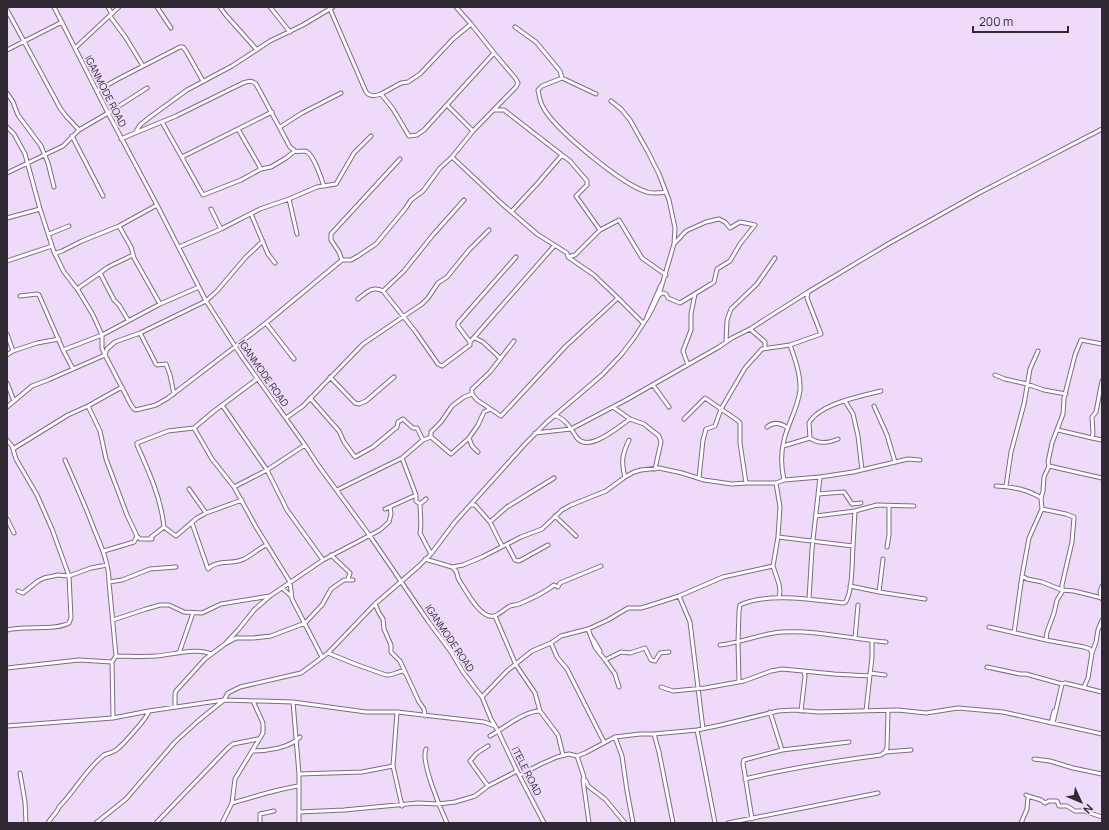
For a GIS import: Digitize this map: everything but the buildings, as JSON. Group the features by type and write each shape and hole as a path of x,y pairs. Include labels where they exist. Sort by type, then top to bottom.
{"street":[{"name":"IGANMODE ROAD","path":"54,7 206,301 257,379 370,536 451,652 463,672 482,697 495,726"},
{"path":"108,7 111,15 143,66"},
{"path":"74,48 119,7"},
{"path":"157,7 171,28"},
{"path":"220,7 257,50"},
{"path":"270,7 290,32"},
{"path":"7,128 10,129 20,143 25,154 26,163 54,252 64,272 77,289 93,315 102,335 102,348 132,408 136,410 159,403 174,394 266,323 342,260 351,260 376,244 411,200 423,191 440,168 452,157 473,131 516,87 518,83 456,7"},
{"path":"135,133 140,125 187,90 232,66 257,50 332,8 366,92 372,96 381,94 401,83 408,82 420,74 453,39 471,24"},
{"path":"7,10 60,108 79,130"},
{"path":"7,50 62,22"},
{"path":"515,27 536,42 560,71 562,78"},
{"path":"97,91 180,46 186,51 203,81"},
{"path":"381,94 409,136 417,135 421,133 494,53"},
{"path":"596,94 562,78 542,86 538,90 542,106 560,129 611,172 649,193 666,192"},
{"path":"122,139 176,116 222,92 250,80 256,84 290,147 295,151"},
{"path":"7,173 63,146 79,130 108,114 147,88"},
{"path":"7,93 13,102 18,115 44,154 48,163 54,187"},
{"path":"280,126 321,102 341,93"},
{"path":"96,823 126,799 161,757 188,730 224,700 228,692 240,687 301,673 328,652 375,604 431,554 451,527 535,433 602,375 622,355 649,315 659,295 666,274 675,236 674,219 666,192 648,152 630,120 621,109 611,101"},
{"path":"447,105 473,131"},
{"path":"494,110 504,110 570,161 587,181 587,185 576,196 600,230"},
{"path":"182,157 272,112"},
{"path":"162,122 203,195 241,180 261,169 271,167 295,151 305,151 308,153 312,158 324,186"},
{"path":"238,129 261,169"},
{"path":"535,433 571,429 613,407 750,329 888,244 979,193 1102,129"},
{"path":"72,136 103,196"},
{"path":"179,247 221,229 260,209 317,187 336,184 354,153 371,136"},
{"path":"511,212 562,155"},
{"path":"452,157 537,234 567,254 568,257 594,275 643,324 666,274"},
{"path":"342,260 339,252 330,240 331,234 400,159"},
{"path":"289,199 297,234"},
{"path":"383,291 404,271 432,236 464,200"},
{"path":"54,252 62,251 119,226 157,205"},
{"path":"7,218 40,208"},
{"path":"211,209 221,229"},
{"path":"251,214 268,254 275,263"},
{"path":"659,295 663,293 666,294 668,298 680,303 714,282 717,269 730,261 740,244 755,225 740,222 730,228 725,222 719,219 714,220 686,231 674,244"},
{"path":"568,257 574,255 600,230 619,220 642,258 666,274"},
{"path":"49,234 69,226"},
{"path":"119,226 160,304"},
{"path":"286,418 303,406 363,344 422,304 438,283 447,277 469,250 489,230"},
{"path":"7,407 32,386 105,354 107,349 115,342 140,333 206,301 217,291 246,257 263,241"},
{"path":"7,261 52,246"},
{"path":"358,299 372,289 379,289 383,291 440,365 445,364 470,346 470,342 554,246"},
{"path":"77,289 108,267 133,255"},
{"path":"470,342 458,326 458,323 516,257"},
{"path":"726,342 727,320 731,309 757,284 775,258"},
{"path":"100,274 114,300 119,305 128,320"},
{"path":"63,350 102,335 160,304 199,287"},
{"path":"699,478 703,440 706,429 714,428 716,425 721,409 745,368 762,349 790,345 821,334 807,298 808,292"},
{"path":"688,365 683,350 691,330 691,314 695,294"},
{"path":"20,296 39,295 73,369"},
{"path":"514,342 490,372 472,389 472,394 476,400 501,416 566,346 618,298"},
{"path":"688,299 694,302"},
{"path":"266,323 294,359"},
{"path":"750,329 765,342 766,348"},
{"path":"140,333 156,364 161,365 165,363 167,365 174,394"},
{"path":"7,336 13,351"},
{"path":"475,338 483,342 500,358"},
{"path":"7,355 13,351 37,343 59,339"},
{"path":"1014,633 1029,538 1042,509 1041,498 1044,491 1044,477 1049,466 1048,462 1051,446 1063,414 1063,405 1075,355 1081,340 1102,344"},
{"path":"784,480 782,468 783,446 797,405 800,388 799,377 790,345"},
{"path":"1006,486 1011,452 1024,404 1030,369 1038,352"},
{"path":"995,375 1044,390 1066,394"},
{"path":"330,377 356,403 359,404 366,401 394,377"},
{"path":"242,500 206,513 176,536 164,527 161,504 137,443 168,431 194,428 257,379"},
{"path":"1092,438 1092,417 1097,409 1102,381"},
{"path":"7,383 14,401"},
{"path":"653,385 669,407"},
{"path":"13,449 68,415 88,406 122,387"},
{"path":"810,438 809,425 812,419 824,410 845,401 881,391"},
{"path":"431,437 431,432 441,422 448,409 460,399 472,394"},
{"path":"310,398 339,431 344,442 355,457 373,447 397,426 398,422 403,419 413,428 417,428 423,440"},
{"path":"684,419 705,398 740,423 746,483"},
{"path":"845,401 853,414 858,436 862,470"},
{"path":"222,405 268,470 287,510 322,560"},
{"path":"88,406 100,431 106,459 127,515 140,540"},
{"path":"874,406 887,435 895,462"},
{"path":"613,407 630,419 644,424 660,438 661,442 655,469"},
{"path":"431,437 451,454 469,438 478,425 484,412 490,409"},
{"path":"556,416 562,418 581,442 586,443 592,442 608,434 630,419"},
{"path":"767,427 770,424 778,423 788,428"},
{"path":"574,433 575,427"},
{"path":"194,428 212,459 234,487 290,582 291,596"},
{"path":"1058,430 1102,440"},
{"path":"337,490 402,458 423,440 431,437"},
{"path":"469,438 472,446 478,452"},
{"path":"783,446 810,438 814,441 825,442 838,439"},
{"path":"7,440 37,495 69,576 71,618 69,623 65,625 38,628 14,628 7,630"},
{"path":"625,477 622,466 622,455 628,440"},
{"path":"234,487 268,470 305,445"},
{"path":"402,458 416,494 416,501 420,504 420,519 422,527 420,533 431,554"},
{"path":"452,568 482,557 521,537 542,529 555,516 571,505 606,491 625,477 642,470 659,468 666,469 718,483 776,483 784,480 820,477 862,470 908,459 920,460"},
{"path":"64,460 104,551 109,570 116,656 112,662 113,718"},
{"path":"1049,466 1102,478"},
{"path":"809,599 813,541 820,477"},
{"path":"490,522 508,506 554,478"},
{"path":"776,483 780,507 778,537 773,566 779,584 780,591 778,598"},
{"path":"996,486 1006,486 1023,490 1041,498"},
{"path":"189,489 206,513"},
{"path":"818,494 844,492 852,504 860,503"},
{"path":"385,509 416,494"},
{"path":"420,504 426,499"},
{"path":"471,505 475,505 490,522 502,546"},
{"path":"816,516 855,511 877,505 914,506"},
{"path":"887,547 889,535 889,506"},
{"path":"225,644 254,610 270,596 322,560 355,542 370,536 390,522 390,507"},
{"path":"1042,509 1074,517 1072,542 1062,590 1057,600 1046,640"},
{"path":"739,681 738,642 740,605 759,600 778,598 809,599 843,603 847,600 850,586 855,511"},
{"path":"555,516 576,536"},
{"path":"7,519 14,533"},
{"path":"192,523 208,569 212,565 244,559 259,548 266,545 268,547"},
{"path":"104,551 140,540 152,539 151,537 164,527"},
{"path":"134,542 137,536"},
{"path":"778,537 853,546"},
{"path":"507,545 515,560 519,561 548,545"},
{"path":"331,555 350,573 348,579"},
{"path":"425,559 456,570"},
{"path":"880,592 883,559"},
{"path":"18,591 23,592 44,578 58,575 69,576 91,568 108,566"},
{"path":"457,566 456,570 459,580 477,608 489,616 495,616 506,608 517,605 554,585 558,586 560,583 601,566"},
{"path":"482,697 507,671 532,651 551,643 561,636 588,629 608,620 628,608 641,608 680,596 723,577 773,566"},
{"path":"109,582 122,580 150,569 176,567"},
{"path":"1022,576 1062,590 1074,591 1102,598"},
{"path":"175,707 176,691 204,659 225,644 236,638 271,636 305,623 322,604 331,589 344,580 353,580"},
{"path":"850,586 924,599"},
{"path":"1102,586 1100,592 1102,598"},
{"path":"282,588 291,596 322,657"},
{"path":"113,620 160,605 169,605 180,610 193,613 205,612 216,605 270,596"},
{"path":"680,596 690,624 704,729"},
{"path":"375,604 383,619 384,629 391,645 391,652 400,661 419,702 424,709 425,716"},
{"path":"855,638 858,605"},
{"path":"179,652 193,613"},
{"path":"495,616 516,665 534,689 540,711 558,735 563,755"},
{"path":"1084,687 1089,676 1092,654 1102,620"},
{"path":"989,627 1084,647 1090,649 1092,654"},
{"path":"588,629 595,647 615,674 619,687"},
{"path":"720,645 731,644 782,632 810,632 886,642"},
{"path":"866,711 872,641"},
{"path":"551,643 556,657 566,669 604,742"},
{"path":"605,660 621,652 630,653 645,648 651,660 655,661 660,652 669,652"},
{"path":"116,656 158,656 179,652 203,652 212,654"},
{"path":"328,652 355,664 386,675 402,671 406,674"},
{"path":"7,668 79,660 112,662"},
{"path":"987,667 1026,674 1062,684 1065,683 1102,692"},
{"path":"661,687 673,691 698,688 739,681 782,669 809,672 885,675"},
{"path":"801,711 805,676 804,671"},
{"path":"805,676 809,672"},
{"path":"1052,723 1062,684"},
{"path":"7,726 113,718 224,700 293,702 366,712 397,712 484,722 495,726"},
{"path":"222,823 232,803 235,779 263,733 263,723 253,701"},
{"path":"293,702 299,774 299,823"},
{"path":"520,775 563,755 569,754 577,756 585,753 615,737 704,729 778,711 898,710 926,713 958,708 1003,712 1102,734"},
{"path":"48,823 51,817 58,811 59,807 77,787 84,776 106,754 114,752 124,741 130,738 138,726 148,716 149,711"},
{"path":"490,736 525,715 535,711 540,711"},
{"path":"885,752 888,744 888,711"},
{"path":"397,712 393,766 402,806"},
{"path":"770,712 782,750"},
{"path":"484,722 491,719"},
{"name":"ITELE ROAD","path":"495,726 544,823"},
{"path":"697,730 715,823"},
{"path":"654,734 673,823"},
{"path":"252,751 268,751 296,741 300,737"},
{"path":"615,737 622,756 633,823"},
{"path":"156,823 228,748 233,744 258,739"},
{"path":"752,819 745,779 744,760 782,750 849,742"},
{"path":"488,746 477,753 470,761 488,786"},
{"path":"426,749 424,753 427,769 438,804 447,823"},
{"path":"745,779 772,772 881,754 885,752 911,750"},
{"path":"577,756 584,777 589,823"},
{"path":"1034,759 1050,761 1073,768 1102,774"},
{"path":"299,774 362,772 393,766"},
{"path":"298,812 402,806 418,803 438,804 460,801 475,796 488,786 517,771"},
{"path":"20,773 25,802 26,823"},
{"path":"584,780 588,786 605,799 625,823"},
{"path":"232,803 278,789 299,786"},
{"path":"728,823 878,793"},
{"path":"1021,823 1028,798 1041,800 1045,803 1057,800 1059,806 1067,806 1075,811 1084,811 1102,817"},
{"path":"260,823 260,814 274,811"}]}
